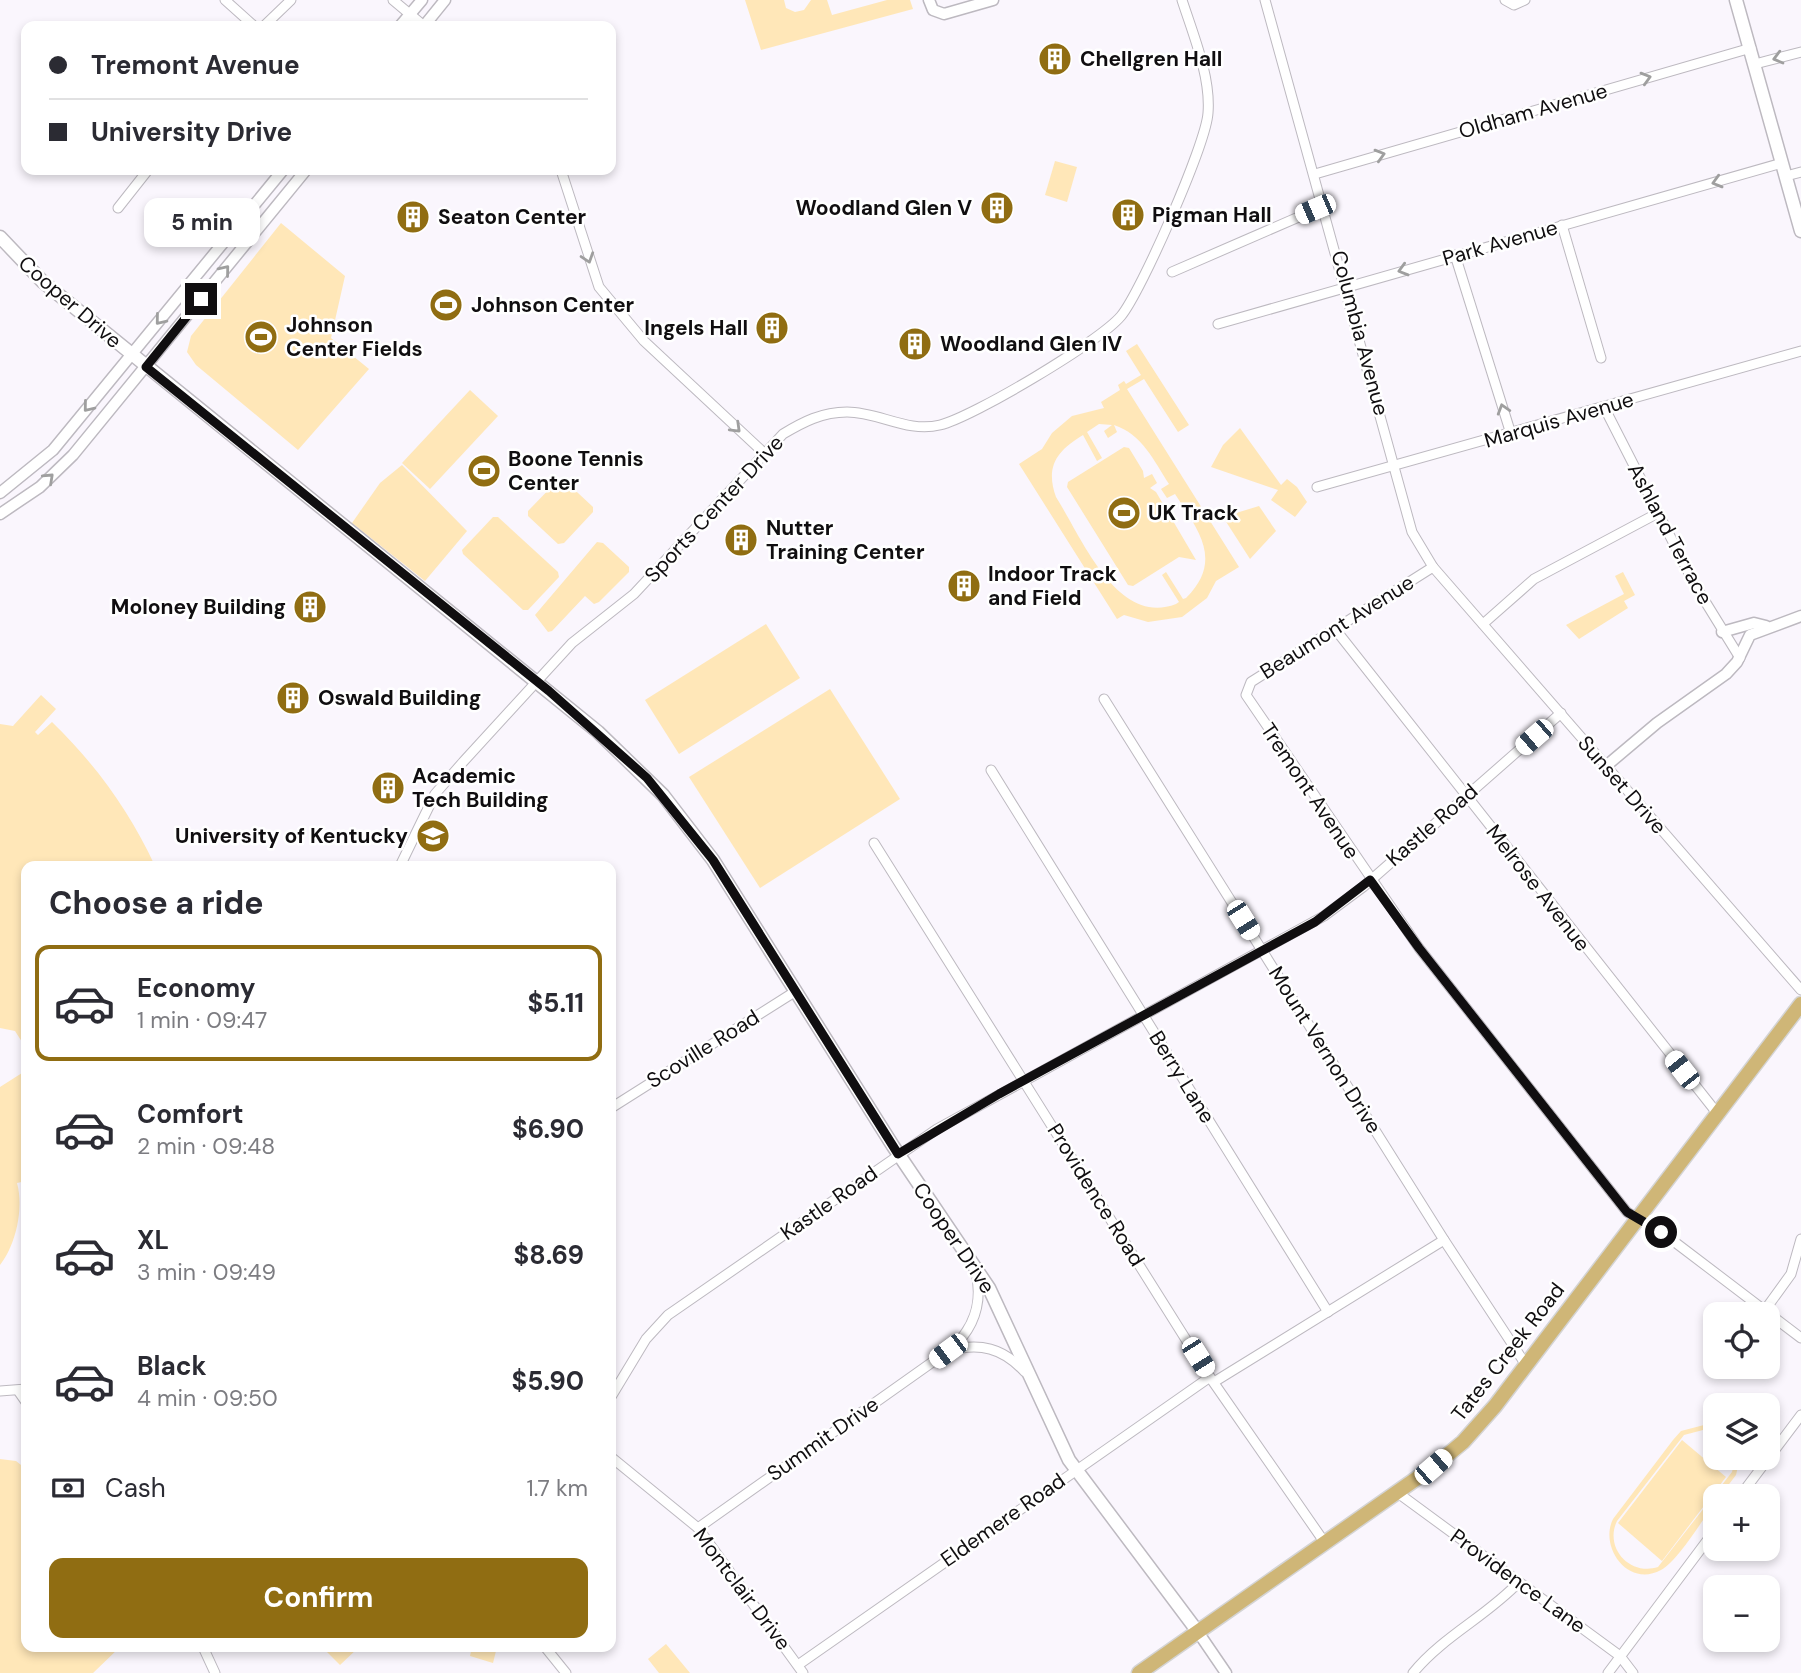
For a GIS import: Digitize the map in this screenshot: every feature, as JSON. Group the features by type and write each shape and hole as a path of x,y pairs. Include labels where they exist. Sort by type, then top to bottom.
{"main road":[{"path":"1736,0 1801,231"},
{"name":"Cooper Drive","path":"0,237 43,282 537,682 630,761 677,812 713,860 898,1154 1000,1308 1054,1434 1075,1470 1198,1632"},
{"name":"Tates Creek Road","path":"1139,1673 1398,1493 1471,1434 1801,1004"}],"street":[{"path":"225,0 248,21"},
{"path":"269,21 291,0"},
{"path":"393,0 418,21"},
{"path":"404,21 422,0"},
{"path":"428,21 445,0"},
{"path":"929,0 933,10 944,14 993,0"},
{"name":"Sports Center Drive","path":"402,861 435,794 572,643 634,594 783,434 808,419 848,412 914,426 937,426 960,419 1069,355 1111,327 1122,315 1149,265 1207,125 1208,98 1182,0"},
{"name":"Columbia Avenue","path":"1265,0 1396,465"},
{"path":"1505,0 1514,5 1525,0"},
{"name":"Oldham Avenue","path":"1315,174 1751,48"},
{"path":"1755,65 1801,52"},
{"name":"Park Avenue","path":"1218,324 1782,163"},
{"path":"1786,176 1801,172"},
{"path":"118,208 144,175"},
{"path":"0,493 53,450 279,175"},
{"path":"0,514 40,487 68,460 302,175"},
{"path":"563,175 599,287 644,341 764,453"},
{"path":"1172,271 1324,206"},
{"path":"1562,225 1601,358"},
{"path":"1455,255 1511,434"},
{"name":"Marquis Avenue","path":"1317,487 1801,351"},
{"name":"Ashland Terrace","path":"1604,407 1722,632 1740,658"},
{"name":"Sunset Drive","path":"1396,465 1409,524 1433,567 1801,990"},
{"path":"1483,624 1534,579 1658,513"},
{"name":"Beaumont Avenue","path":"1245,691 1251,682 1433,567"},
{"path":"1606,766 1657,723 1726,674 1740,658 1750,635 1766,626 1801,615"},
{"path":"1722,632 1754,623 1766,626"},
{"name":"Melrose Avenue","path":"1335,629 1717,1113"},
{"name":"Tremont Avenue","path":"1245,691 1248,701 1419,948 1627,1212 1754,1302"},
{"name":"Mount Vernon Drive","path":"1104,699 1444,1240 1526,1365"},
{"name":"Kastle Road","path":"616,1388 634,1355 662,1320 898,1154 1023,1080 1324,916 1370,880 1561,713"},
{"name":"Berry Lane","path":"991,770 1328,1312"},
{"name":"Providence Road","path":"874,843 1212,1380 1325,1543"},
{"name":"Scoville Road","path":"616,1105 796,991"},
{"path":"1771,1302 1791,1274 1801,1239"},
{"name":"Eldemere Road","path":"801,1669 1075,1470 1212,1380 1444,1240"},
{"name":"Summit Drive","path":"698,1528 961,1340 975,1317 979,1286 975,1268"},
{"name":"Tremont Avenue","path":"1780,1322 1801,1338"},
{"name":"Summit Drive","path":"948,1351 969,1346 990,1347 1010,1357 1029,1376"},
{"path":"0,1391 21,1391"},
{"path":"1749,1484 1801,1415"},
{"name":"Montclair Drive","path":"616,1461 698,1528 801,1669"},
{"name":"Providence Lane","path":"1398,1493 1620,1656 1633,1673"},
{"path":"1608,1673 1703,1546"},
{"path":"1413,1673 1426,1659 1501,1601 1519,1582"},
{"name":"Cooper Drive","path":"1198,1632 1226,1673"},
{"path":"205,1652 215,1673"},
{"path":"549,1652 566,1673"}],"shaded area":[{"path":"745,0 784,0 786,8 795,12 804,10 811,0 827,0 832,15 887,0 910,0 913,9 761,50"},
{"path":"1055,161 1077,167 1067,202 1045,195"},
{"name":"Johnson Center Fields","path":"281,223 345,276 331,338 369,369 298,450 196,365 187,352 191,336"},
{"path":"1137,344 1189,425 1178,432 1144,379 1127,389 1239,567 1216,581 1207,598 1182,617 1148,622 1124,615 1117,619 1019,464 1042,449 1052,433 1072,416 1104,408 1101,402 1120,390 1118,385 1124,381 1126,384 1141,375 1126,351","holes":["1099,424 1112,425 1104,431 1108,438 1117,432 1114,425 1124,429 1146,449 1169,484 1161,489 1167,498 1175,494 1199,533 1205,558 1204,571 1186,598 1183,599 1166,572 1162,575 1179,602 1176,604 1155,608 1136,603 1119,591 1090,555 1056,497 1052,476 1060,453 1083,435 1097,461 1102,458 1087,432"]},
{"path":"470,390 498,416 430,489 402,463"},
{"path":"1240,428 1281,485 1287,479 1297,487 1307,502 1295,517 1271,500 1278,490 1211,467 1223,445"},
{"path":"1124,447 1129,448 1143,471 1144,478 1152,474 1157,483 1150,488 1156,492 1196,560 1179,557 1133,586 1128,585 1067,487 1068,482"},
{"path":"402,465 467,531 425,581 352,523 380,483"},
{"path":"559,479 563,479 593,507 593,512 564,543 558,544 528,516 528,511"},
{"path":"1259,506 1276,531 1250,559 1223,517"},
{"path":"493,517 498,517 558,572 559,577 528,610 523,610 463,554 462,550"},
{"path":"597,542 603,543 629,567 629,572 599,602 594,604 585,596 548,632 535,615"},
{"path":"1623,572 1635,595 1624,601 1628,608 1579,639 1566,625 1624,594 1615,576"},
{"path":"766,624 800,678 679,754 645,700"},
{"path":"830,689 900,799 760,888 689,777"},
{"path":"41,695 56,709 35,732 38,735 52,722 83,755 123,807 153,861 21,861 21,1040 15,1031 0,1028 0,724 13,726"},
{"path":"21,1074 21,1182 17,1183 19,1215 14,1237 0,1265 0,1087"},
{"path":"1703,1425 1703,1430 1684,1435 1617,1521 1614,1541 1622,1558 1629,1564 1648,1569 1658,1567 1703,1509 1703,1520 1668,1565 1649,1574 1638,1574 1619,1562 1613,1552 1610,1530 1613,1519 1681,1431"},
{"path":"1682,1440 1703,1458 1703,1470 1718,1470 1726,1477 1721,1484 1703,1484 1703,1507 1662,1561 1618,1523"},
{"path":"0,1459 16,1461 21,1465 21,1652 115,1652 93,1673 0,1673"},
{"path":"1732,1470 1737,1470 1729,1484 1723,1484"},
{"path":"666,1644 690,1673 659,1673 648,1659"},
{"path":"327,1652 354,1652 340,1665"},
{"path":"471,1652 496,1652 493,1663 470,1656"}],"place":[{"name":"Chellgren Hall","path":"1055,59"},
{"name":"Woodland Glen V","path":"997,208"},
{"name":"Pigman Hall","path":"1128,215"},
{"name":"Seaton Center","path":"413,217"},
{"name":"Johnson Center","path":"446,305"},
{"name":"Ingels Hall","path":"772,328"},
{"name":"Johnson Center Fields","path":"261,337"},
{"name":"Woodland Glen IV","path":"915,344"},
{"name":"Boone Tennis Center","path":"484,471"},
{"name":"UK Track","path":"1124,513"},
{"name":"Nutter Training Center","path":"741,540"},
{"name":"Indoor Track and Field","path":"964,586"},
{"name":"Moloney Building","path":"310,607"},
{"name":"Oswald Building","path":"293,698"},
{"name":"Academic Tech Building","path":"388,788"},
{"name":"University of Kentucky","path":"433,836"}],"route":[{"path":"201,299 146,367 549,691 647,778 713,860 898,1154 937,1129 1132,1020 1315,922 1370,880 1419,948 1627,1212 1661,1232"}]}
